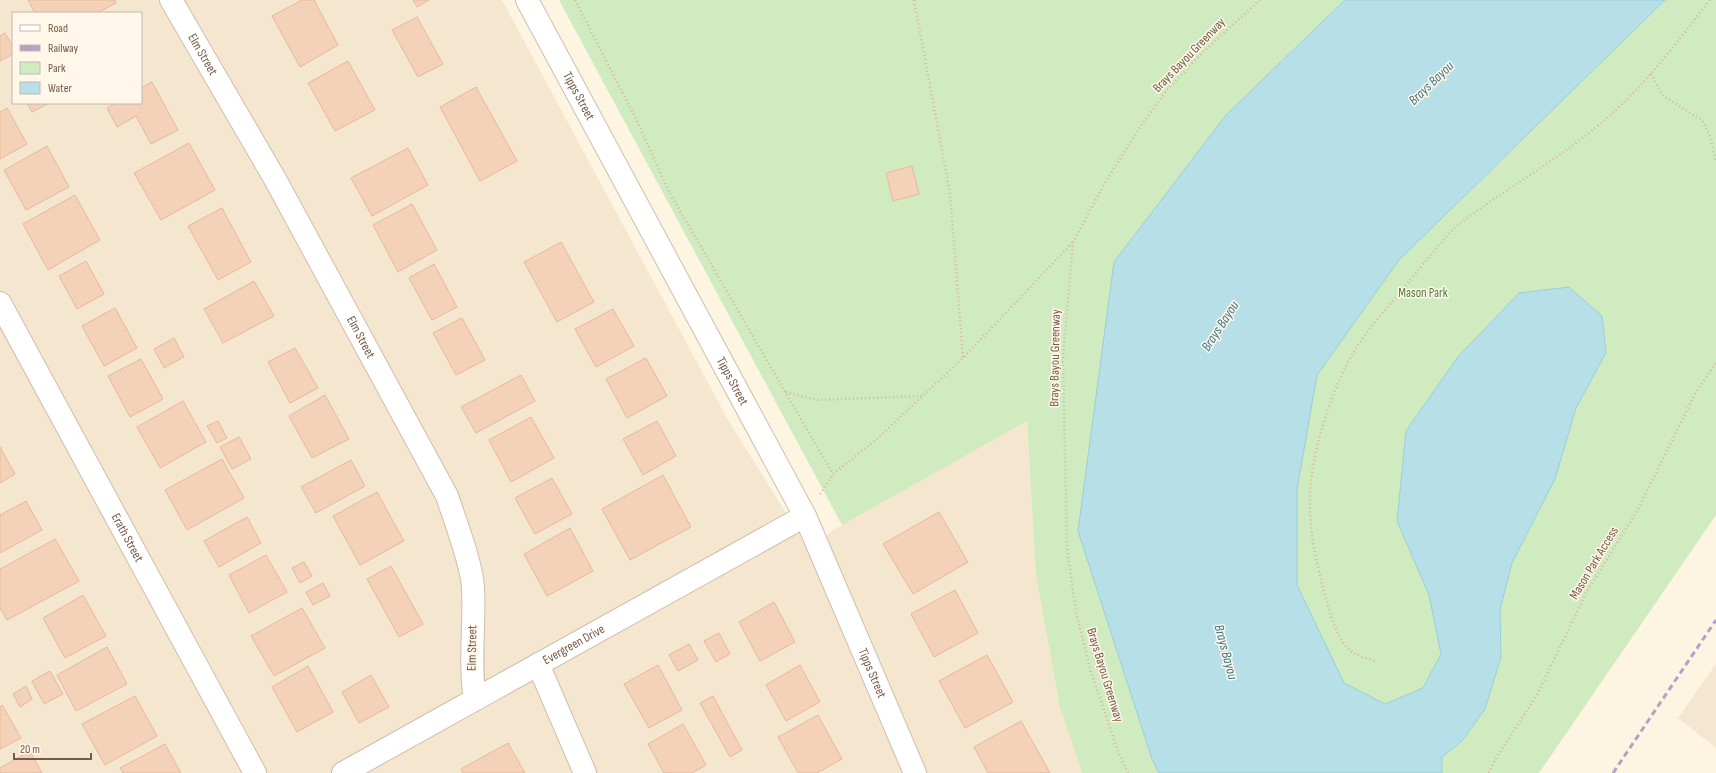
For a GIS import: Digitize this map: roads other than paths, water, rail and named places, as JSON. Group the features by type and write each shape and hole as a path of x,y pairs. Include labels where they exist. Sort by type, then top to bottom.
{"street":[{"name":"Elm Street","path":"171,0 275,179 447,496 463,545 473,585 472,679 475,699"},
{"name":"Tipps Street","path":"527,0 805,516 915,773"},
{"name":"Erath Street","path":"0,303 255,773"},
{"name":"Evergreen Drive","path":"343,773 805,516"},
{"path":"538,664 585,773"}],"water":[{"name":"Brays Bayou","path":"1345,0 1665,0 1399,260 1317,375 1297,490 1297,585 1344,683 1385,704 1423,688 1441,654 1429,595 1397,521 1406,431 1457,358 1519,293 1569,287 1602,316 1606,353 1576,408 1555,479 1512,563 1500,610 1501,657 1485,709 1462,741 1442,757 1442,773 1159,773 1152,759 1078,531 1114,262 1226,115"}],"railway":[{"path":"1613,773 1716,620"}],"park label":[{"name":"Mason Park","path":"1423,293"}]}
